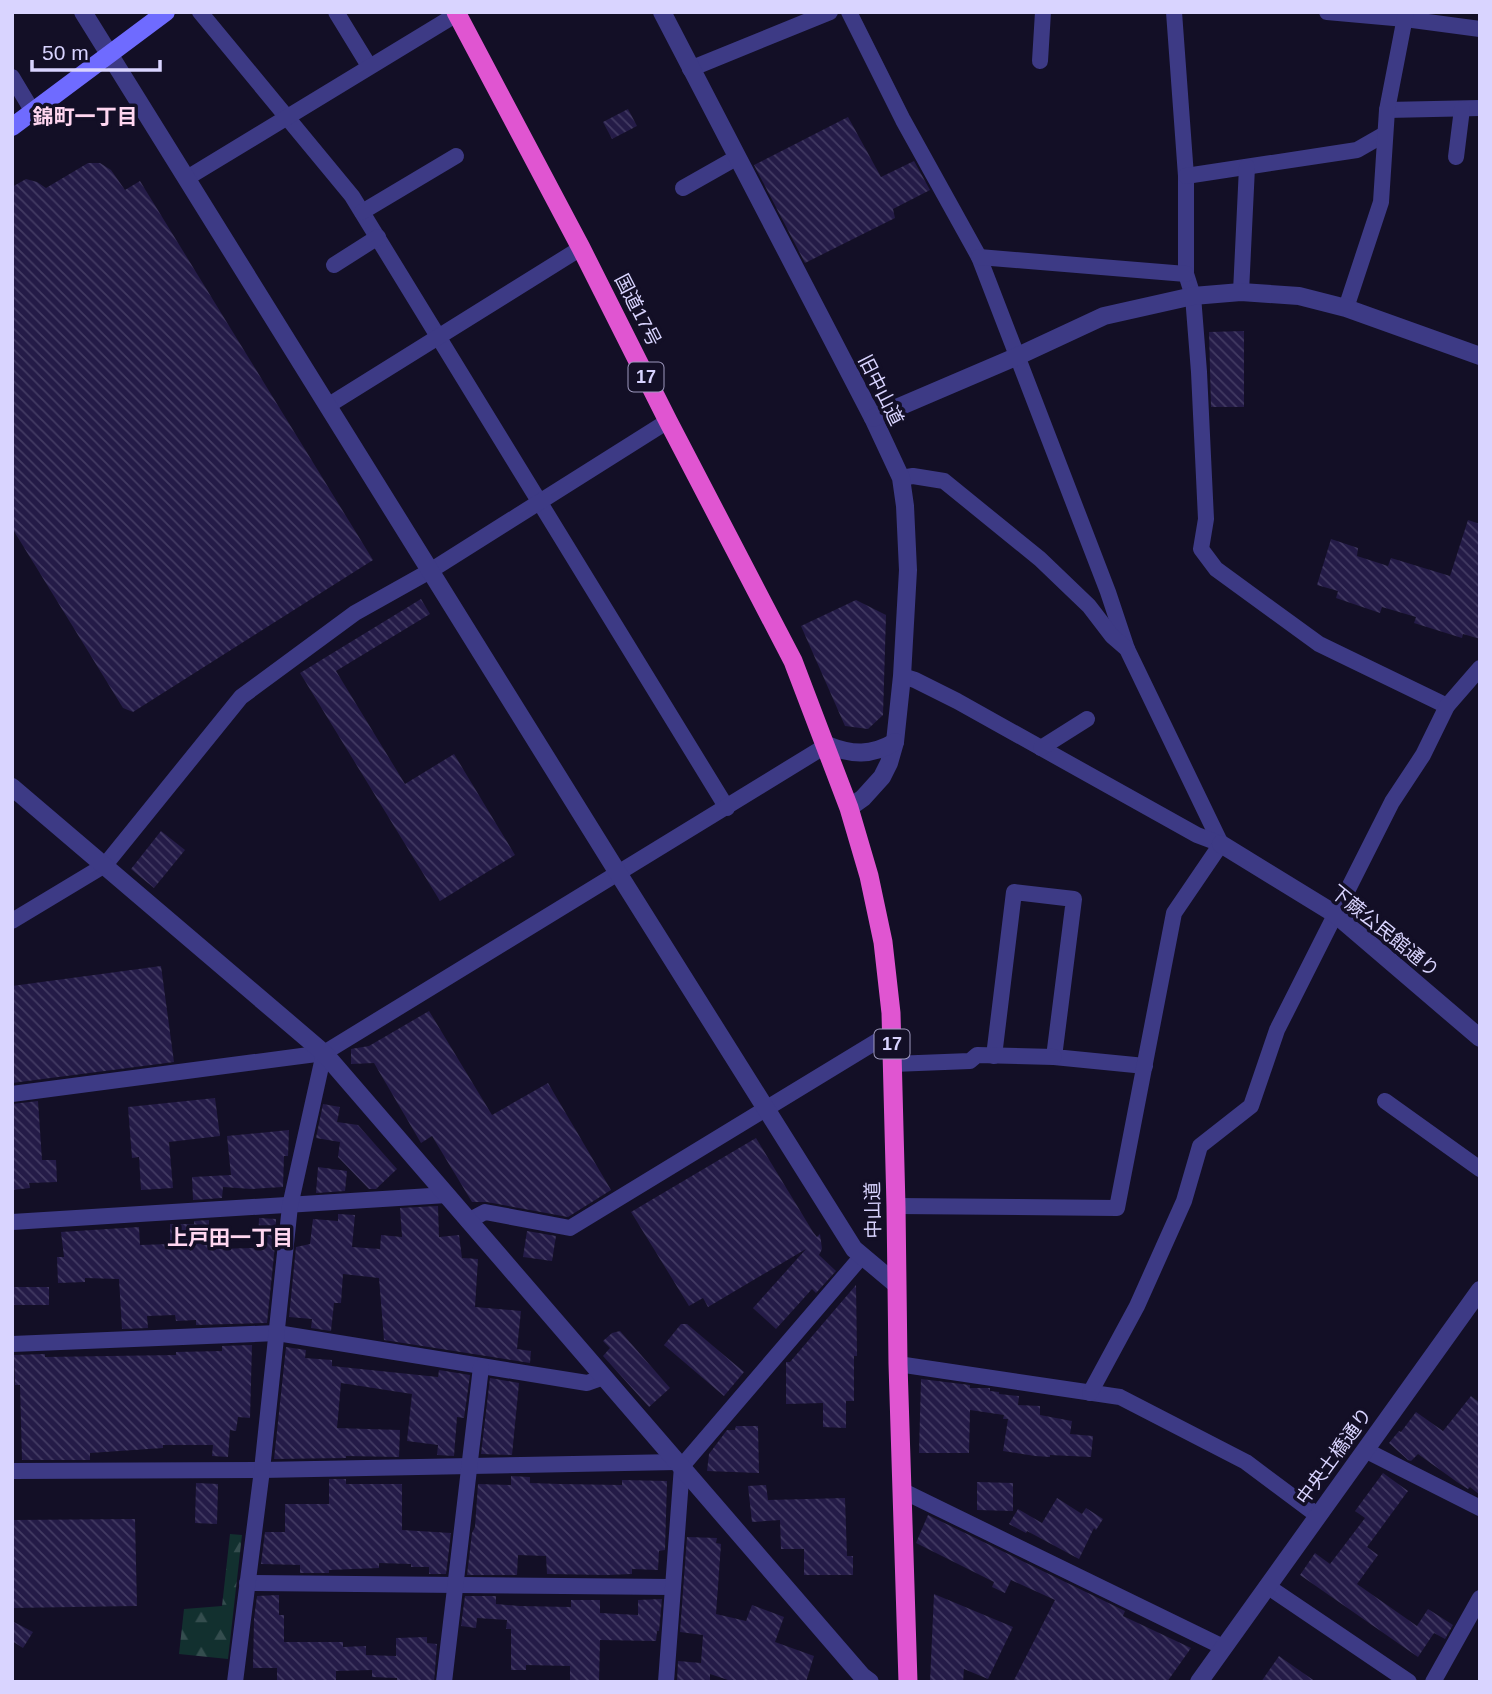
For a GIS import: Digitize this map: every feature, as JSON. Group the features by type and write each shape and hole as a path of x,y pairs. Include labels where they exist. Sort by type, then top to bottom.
{"highway":[{"name":"国道17号","path":"456,13 581,248 793,661 827,745"},
{"name":"中山道","path":"827,745 869,876 883,942 892,1032 898,1364 908,1682"}],"main road":[{"path":"12,127 166,12"}],"street":[{"path":"83,12 854,1248 897,1285"},
{"path":"200,12 352,196 727,808"},
{"path":"336,12 369,66"},
{"name":"旧中山道","path":"662,12 873,418 901,478 908,570 895,742 882,777 863,798 849,808"},
{"path":"690,69 830,12"},
{"path":"849,12 903,120 979,257 1127,649 1221,844"},
{"path":"1041,61 1043,12"},
{"path":"1174,12 1186,176 1186,274 1193,296 1199,372 1206,519 1201,549 1216,569 1319,645 1447,706"},
{"path":"1327,12 1405,15 1480,29"},
{"path":"187,178 456,13"},
{"path":"1346,307 1381,202 1387,110 1405,15"},
{"path":"12,77 33,111"},
{"path":"1387,110 1480,107"},
{"path":"1456,157 1462,109"},
{"path":"1186,176 1357,150 1385,134"},
{"path":"362,212 456,156"},
{"path":"683,188 736,158"},
{"path":"1241,292 1247,167"},
{"path":"334,265 377,237"},
{"path":"329,405 581,248"},
{"path":"979,257 1186,274"},
{"path":"873,418 1104,316 1193,296 1241,292 1299,296 1346,307 1480,356"},
{"path":"12,921 105,865 241,697 355,613 430,571 668,421"},
{"path":"901,478 913,476 944,481 1040,559 1089,606 1112,636 1127,649"},
{"path":"1090,1393 1137,1306 1184,1200 1200,1146 1251,1106 1277,1030 1392,802 1423,755 1447,706 1480,668"},
{"path":"902,676 957,701 1197,835 1221,844"},
{"path":"1041,748 1087,719"},
{"path":"12,1094 324,1053 827,745 844,751 871,753 895,742"},
{"path":"12,786 324,1053 862,1676 870,1682"},
{"path":"896,1206 1117,1208 1174,913 1221,844"},
{"name":"下蕨公民館通り","path":"1221,844 1335,914 1480,1038"},
{"path":"994,1056 1014,892 1074,898 1054,1057"},
{"path":"468,1221 485,1212 570,1228 892,1032"},
{"path":"235,1682 262,1470 290,1206 324,1053"},
{"path":"893,1064 970,1061 977,1055 1054,1057 1145,1066"},
{"path":"1385,1101 1480,1169"},
{"path":"12,1222 447,1195"},
{"path":"666,1682 679,1464 862,1255"},
{"name":"中央土橋通り","path":"1199,1682 1480,1290"},
{"path":"12,1344 277,1333 587,1384 604,1377"},
{"path":"898,1364 1120,1397 1246,1462 1317,1515"},
{"path":"444,1682 481,1367"},
{"path":"1365,1450 1480,1508"},
{"path":"12,1471 679,1464"},
{"path":"903,1491 1223,1647"},
{"path":"247,1583 672,1587"},
{"path":"1267,1586 1409,1682"},
{"path":"1433,1682 1480,1598"}],"green space":[{"path":"230,1534 242,1535 228,1659 179,1654 184,1609 222,1606"}],"building":[{"path":"628,109 637,126 612,139 603,122"},
{"path":"848,117 881,177 914,161 930,190 893,209 895,218 805,263 754,165"},
{"path":"88,163 100,163 111,170 125,190 140,181 373,560 133,712 123,708 12,528 12,187 26,179 46,188"},
{"path":"1244,331 1244,407 1211,407 1209,332"},
{"path":"1468,520 1480,524 1480,639 1463,634 1462,638 1414,623 1416,617 1382,607 1380,613 1336,598 1338,591 1317,585 1331,539 1358,548 1357,556 1388,566 1391,558 1450,576"},
{"path":"421,599 430,614 336,671 405,784 454,754 515,855 440,901 300,673"},
{"path":"856,600 886,615 883,715 868,729 845,726 801,626"},
{"path":"161,831 185,850 154,888 131,869"},
{"path":"161,966 174,1062 12,1083 12,986"},
{"path":"429,1011 492,1115 548,1083 611,1190 568,1217 487,1202 472,1202 432,1136 421,1143 374,1063 351,1064 351,1049 369,1046"},
{"path":"215,1098 220,1136 169,1142 173,1188 141,1190 139,1157 132,1158 128,1107"},
{"path":"38,1101 42,1160 56,1160 57,1182 29,1183 30,1188 12,1190 12,1104"},
{"path":"323,1104 340,1107 337,1122 358,1125 397,1169 376,1189 369,1189 338,1157 340,1142 316,1138"},
{"path":"289,1130 288,1156 284,1156 283,1187 223,1187 222,1198 193,1200 192,1177 231,1175 227,1136"},
{"path":"756,1138 813,1232 817,1237 820,1234 822,1249 819,1255 836,1271 816,1293 812,1289 776,1329 753,1308 806,1249 708,1307 703,1298 689,1306 631,1212"},
{"path":"318,1167 347,1171 345,1191 316,1193"},
{"path":"438,1206 439,1237 459,1235 462,1258 478,1259 475,1307 521,1311 517,1349 531,1351 530,1363 384,1340 379,1278 343,1274 341,1303 334,1303 331,1331 311,1328 312,1319 289,1317 296,1247 310,1244 313,1219 338,1221 338,1214 355,1215 352,1247 380,1249 381,1235 402,1237 400,1208"},
{"path":"259,1218 276,1219 267,1323 196,1325 196,1320 176,1321 175,1315 147,1316 148,1328 122,1329 119,1279 85,1278 85,1282 58,1283 57,1257 64,1257 61,1232 139,1227 140,1245 170,1244 170,1224 194,1224 194,1221 209,1220 209,1249 258,1248"},
{"path":"527,1231 556,1236 552,1261 523,1257"},
{"path":"856,1285 857,1356 854,1356 854,1401 846,1401 846,1428 823,1427 823,1403 786,1404 786,1362 790,1362"},
{"path":"12,1287 49,1287 49,1305 12,1305"},
{"path":"681,1324 687,1324 744,1372 724,1396 664,1345"},
{"path":"620,1331 670,1388 649,1407 603,1356 610,1348 603,1341 612,1333"},
{"path":"252,1345 250,1418 238,1417 236,1431 230,1430 228,1457 212,1456 213,1445 163,1445 163,1448 90,1453 90,1460 22,1460 20,1385 15,1385 14,1355 176,1355 176,1352 222,1351 222,1346"},
{"path":"286,1347 306,1350 305,1358 332,1360 332,1366 438,1377 439,1370 470,1375 464,1418 457,1417 454,1456 437,1455 438,1445 407,1441 412,1394 341,1383 337,1428 400,1430 399,1457 274,1459"},
{"path":"490,1378 519,1383 512,1455 481,1454"},
{"path":"921,1379 970,1385 970,1388 990,1388 990,1391 999,1394 1019,1396 1018,1405 1040,1406 1040,1415 1072,1421 1070,1434 1093,1436 1091,1457 1035,1456 1003,1451 1008,1419 1003,1419 1004,1415 970,1410 969,1453 919,1453"},
{"path":"1471,1396 1480,1403 1480,1495 1418,1454 1411,1461 1408,1460 1389,1443 1416,1412 1443,1431"},
{"path":"736,1426 758,1426 759,1473 707,1471 709,1454 727,1430 735,1430"},
{"path":"1383,1473 1408,1491 1367,1547 1378,1555 1357,1584 1417,1626 1428,1609 1453,1625 1445,1639 1434,1633 1418,1657 1300,1575 1315,1553 1330,1564 1365,1518 1355,1511"},
{"path":"511,1476 530,1477 530,1483 560,1484 622,1485 622,1480 667,1481 665,1550 659,1551 658,1570 632,1569 632,1574 607,1575 547,1574 546,1556 518,1555 517,1575 467,1575 475,1527 478,1484 511,1485"},
{"path":"329,1479 346,1479 346,1484 402,1484 402,1530 451,1533 446,1574 429,1574 429,1567 411,1567 411,1564 379,1563 379,1568 300,1573 300,1565 261,1564 265,1532 285,1532 285,1504 329,1504"},
{"path":"977,1482 1013,1483 1013,1511 977,1510"},
{"path":"196,1483 218,1484 217,1524 195,1523"},
{"path":"766,1485 768,1500 845,1498 847,1556 853,1556 853,1575 804,1575 804,1549 781,1549 780,1520 752,1522 748,1486"},
{"path":"1057,1498 1082,1514 1086,1508 1103,1519 1096,1530 1094,1528 1079,1559 1009,1524 1018,1509 1042,1523"},
{"path":"928,1515 1125,1611 1123,1616 1191,1648 1167,1682 1013,1682 1055,1600 1011,1580 1005,1593 992,1587 994,1582 916,1543"},
{"path":"135,1519 137,1606 12,1608 12,1520"},
{"path":"687,1537 717,1538 716,1543 721,1544 716,1614 746,1621 752,1605 784,1617 775,1642 814,1656 806,1682 734,1682 710,1674 710,1682 677,1682 678,1661 701,1663 703,1635 680,1632"},
{"path":"934,1594 1013,1627 988,1679 964,1669 963,1682 930,1682"},
{"path":"279,1595 279,1615 284,1615 284,1642 343,1642 343,1647 366,1646 366,1655 396,1656 396,1638 427,1637 427,1643 437,1644 434,1682 397,1682 397,1678 372,1677 372,1670 336,1671 336,1682 277,1682 277,1668 253,1668 254,1619 257,1596"},
{"path":"465,1596 496,1596 496,1604 520,1606 571,1607 571,1600 600,1600 600,1613 638,1615 638,1600 662,1599 659,1631 656,1641 600,1640 599,1682 570,1682 570,1666 526,1665 526,1670 511,1670 511,1629 506,1629 507,1620 477,1618 476,1628 461,1626"},
{"path":"12,1621 33,1632 23,1648 12,1641"},
{"path":"1279,1656 1316,1682 1261,1682"}],"district":[{"name":"錦町一丁目","path":"85,116"},
{"name":"上戸田一丁目","path":"230,1237"}]}
